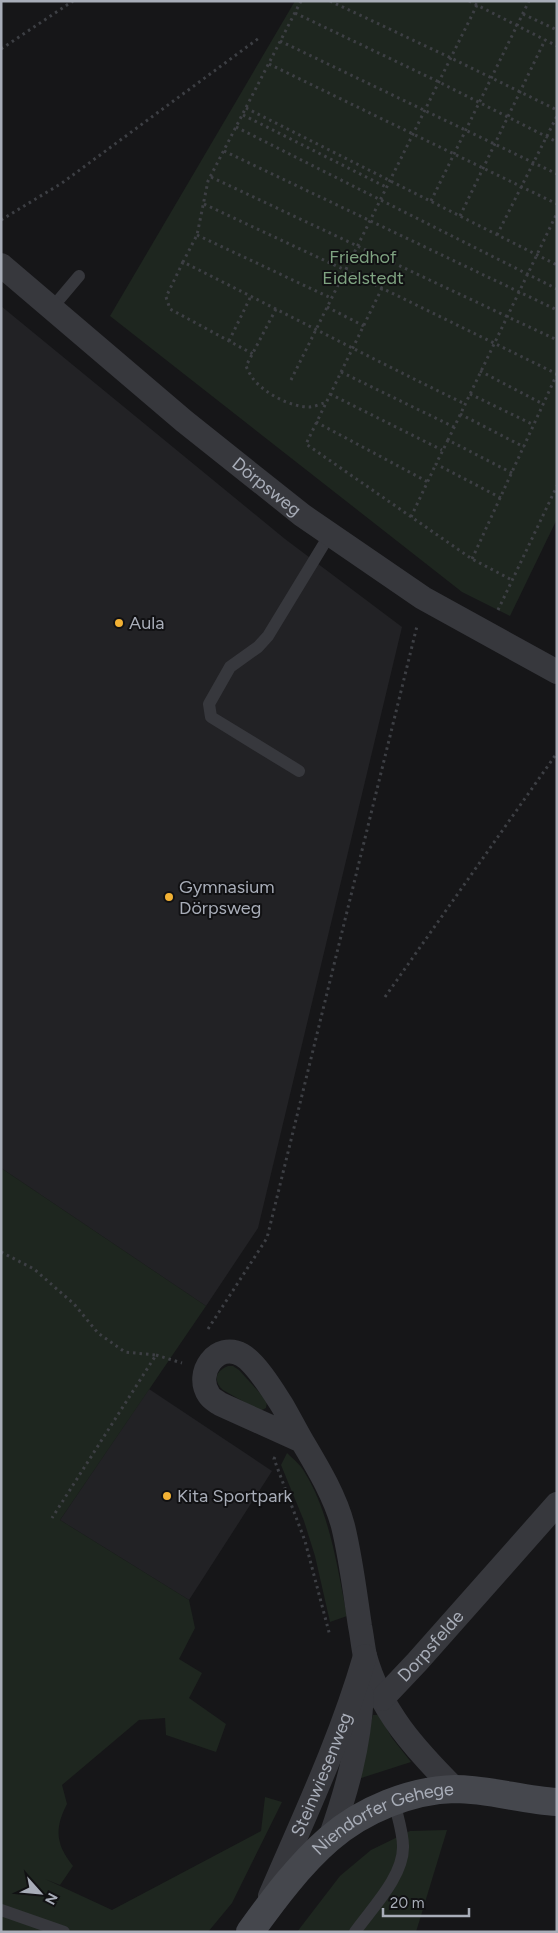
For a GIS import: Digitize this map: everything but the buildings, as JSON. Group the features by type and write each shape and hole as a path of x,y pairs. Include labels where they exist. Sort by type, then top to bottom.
{"street":[{"name":"Dörpsweg","path":"1,265 184,421 302,515 424,598 557,672"},
{"name":"Steinwiesenweg","path":"294,1437 323,1475 342,1524 365,1656 382,1699"},
{"name":"Dorpsfelde","path":"382,1699 557,1504"},
{"name":"Steinwiesenweg","path":"330,1838 343,1802 360,1732 365,1656"},
{"name":"Steinwiesenweg","path":"255,1925 340,1732 352,1701 365,1656"},
{"path":"382,1699 400,1729 423,1758 455,1789"},
{"name":"Niendorfer Gehege","path":"255,1925 303,1866 330,1838 359,1818 394,1801 423,1793 455,1789 557,1802"}],"lane":[{"path":"52,308 78,276"},
{"path":"299,771 211,717 209,704 230,668 268,636 330,534"},
{"path":"355,1932 393,1880 401,1864 403,1846 394,1801"},
{"path":"1,1910 64,1932"}],"path":[{"path":"1,49 73,1"},
{"path":"253,354 170,310 166,297 197,235 211,176 301,1"},
{"path":"330,1 557,110"},
{"path":"469,1 478,3 517,26 557,46"},
{"path":"432,201 529,1"},
{"path":"291,380 478,3"},
{"path":"295,13 439,82 557,142"},
{"path":"523,14 557,30"},
{"path":"1,220 62,183 259,38"},
{"path":"460,216 545,40"},
{"path":"280,41 557,174"},
{"path":"269,64 557,204"},
{"path":"246,108 557,265"},
{"path":"243,115 386,188"},
{"path":"497,235 557,116"},
{"path":"236,128 557,289"},
{"path":"224,151 557,310"},
{"path":"211,176 557,340"},
{"path":"203,204 345,270 557,374 472,559"},
{"path":"411,517 557,212"},
{"path":"197,235 331,298"},
{"path":"183,262 352,349 465,404"},
{"path":"382,288 306,444 472,559 512,580"},
{"path":"228,340 251,296"},
{"path":"327,307 364,326"},
{"path":"276,309 246,366 253,380 267,391 295,404 310,407 325,403"},
{"path":"341,372 454,427"},
{"path":"480,372 543,404"},
{"path":"330,394 442,450"},
{"path":"470,394 534,425"},
{"path":"460,414 524,447"},
{"path":"316,422 428,482"},
{"path":"448,440 512,473"},
{"path":"436,464 501,498"},
{"path":"486,633 557,486"},
{"path":"205,1334 267,1238 424,598"},
{"path":"385,997 557,752"},
{"path":"1,1252 34,1269 74,1304 98,1333 125,1352 156,1355 52,1518"},
{"path":"294,1437 274,1459 306,1541 330,1636"}],"shaded area":[{"name":"Gymnasium Dörpsweg","path":"1,306 285,539 402,627 258,1228 206,1306 1,1168"},
{"name":"Kita Sportpark","path":"149,1389 272,1471 189,1600 60,1520"}],"green space":[{"name":"Friedhof Eidelstedt","path":"295,1 557,1 557,519 510,616 462,592 110,316"},
{"path":"1,1168 206,1306 60,1520 189,1600 195,1628 179,1659 202,1673 189,1698 226,1724 216,1752 166,1735 165,1718 139,1720 62,1785 67,1804 60,1821 60,1844 73,1866 60,1885 45,1879 112,1910 261,1831 265,1797 282,1802 232,1903 208,1932 1,1932"},
{"path":"228,1366 233,1366 239,1370 267,1401 266,1408 260,1411 220,1387 217,1380 218,1373"},
{"path":"287,1453 301,1467 314,1489 332,1543 347,1616 330,1622 315,1556 304,1521 281,1465"},
{"path":"373,1715 378,1715 392,1738 411,1762 355,1780"},
{"path":"447,1830 416,1932 297,1932 340,1876 371,1850 410,1831"}],"place":[{"name":"Aula","path":"119,623"},
{"name":"Gymnasium Dörpsweg","path":"169,897"},
{"name":"Kita Sportpark","path":"167,1496"}]}
